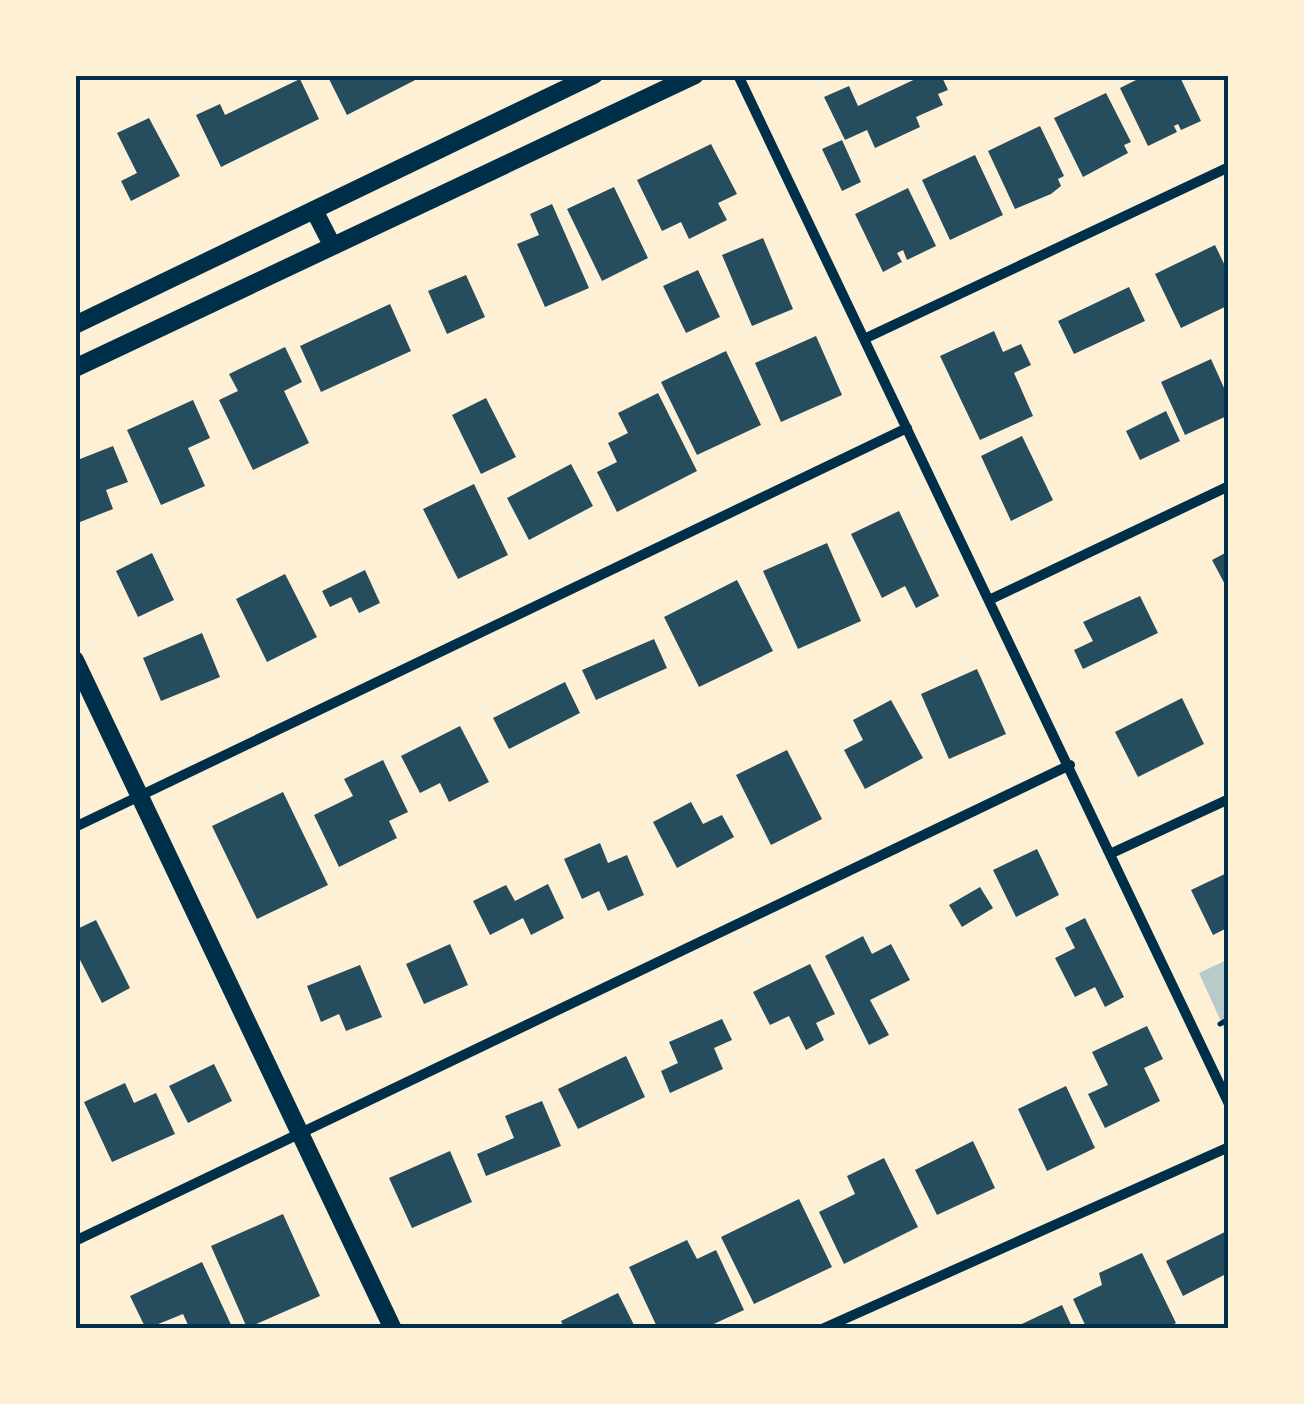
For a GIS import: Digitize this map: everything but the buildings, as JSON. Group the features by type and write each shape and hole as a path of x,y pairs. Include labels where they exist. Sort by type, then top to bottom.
{"street":[{"path":"75,325 594,75"},
{"path":"75,368 695,75"},
{"path":"738,75 1229,1104"},
{"path":"864,339 1229,167"},
{"path":"314,210 332,245"},
{"path":"75,827 907,428"},
{"path":"989,600 1229,486"},
{"path":"75,660 393,1329"},
{"path":"75,1241 1070,766"},
{"path":"1112,854 1229,798"},
{"path":"822,1329 1229,1148"}],"path":[{"path":"1220,1024 1229,1020"}],"shaded area":[{"path":"1229,959 1229,1039 1199,973"}]}
